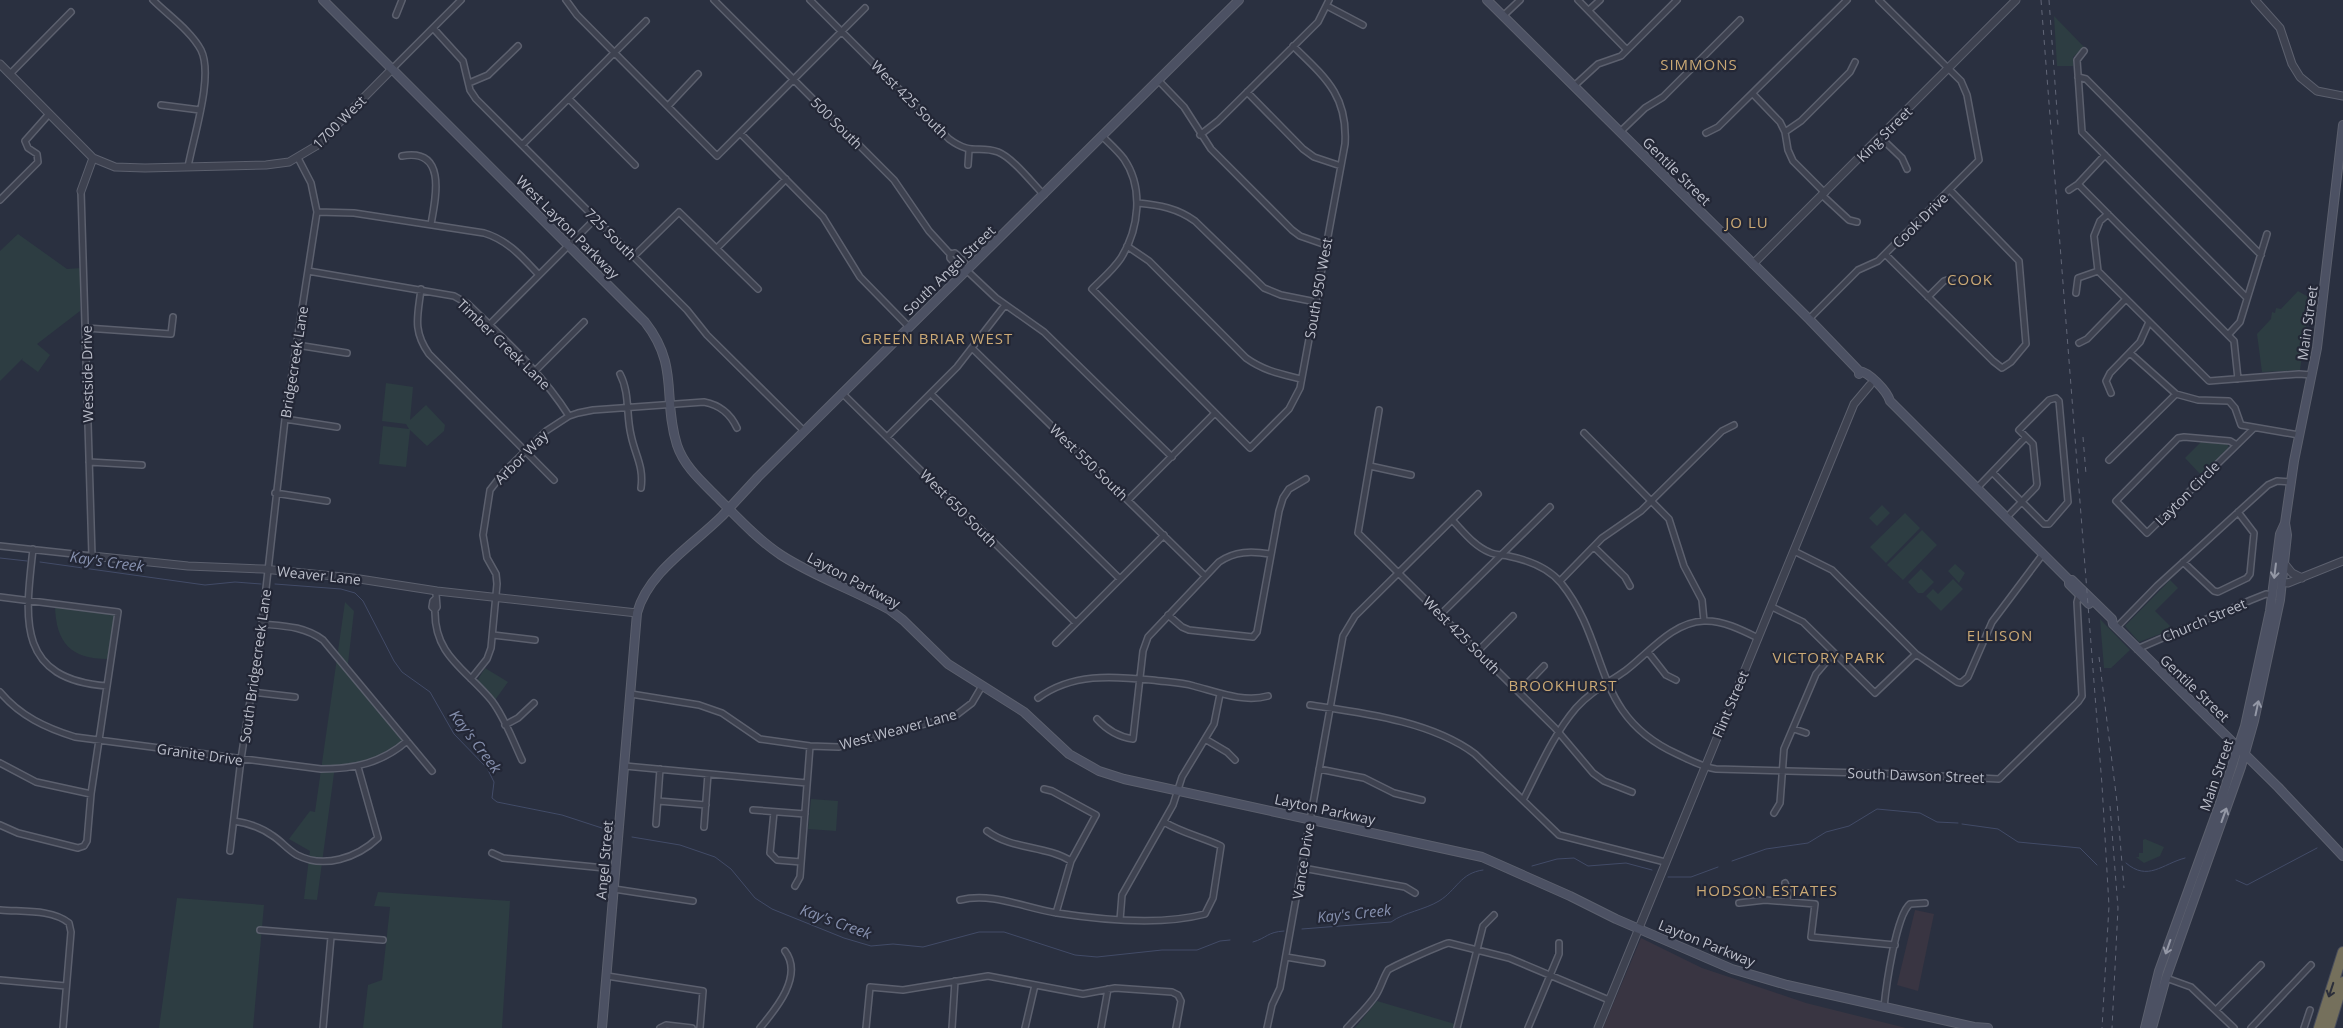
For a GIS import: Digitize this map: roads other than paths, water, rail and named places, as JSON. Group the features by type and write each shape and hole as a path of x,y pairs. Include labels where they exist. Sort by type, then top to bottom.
{"highway":[{"path":"2319,1028 2343,952"},
{"path":"2330,1028 2343,982"}],"main road":[{"name":"West Layton Parkway","path":"323,0 644,322 656,337 664,352 668,368 674,432 684,460 696,476 729,508"},
{"name":"South Angel Street","path":"631,694 638,613 645,594 657,578 909,327 964,268 1044,195 1239,0"},
{"name":"Gentile Street","path":"1488,0 1860,371 1888,396 2069,580 2072,580 2112,619 2115,625 2137,649 2245,755 2341,854"},
{"name":"Main Street","path":"2145,1028 2160,972 2238,748 2248,712 2272,595 2280,534 2285,523 2299,435 2312,375 2343,125"},
{"name":"Gentile Street","path":"1860,371 1870,385 1886,401 1890,400"},
{"name":"Layton Parkway","path":"729,508 780,554 890,610 903,620 948,664 1024,712 1069,754 1090,767 1124,779 1177,792 1482,857 1639,929 1732,969 1787,984 1975,1028 1988,1028"},
{"name":"Main Street","path":"2152,1028 2166,978 2245,755 2254,721 2282,582 2287,535 2285,523"},
{"name":"Gentile Street","path":"2069,580 2069,584 2079,595 2109,623 2115,625"},
{"path":"2272,595 2276,599 2272,615 2274,627"},
{"name":"Angel Street","path":"602,1028 631,694"}],"street":[{"path":"153,0 195,42 203,55 206,71 188,167"},
{"path":"396,16 402,0"},
{"name":"1700 West","path":"93,158 115,167 126,168 266,165 289,162 316,146 461,0"},
{"path":"566,0 577,15 717,156 865,8"},
{"name":"500 South","path":"714,0 894,180 929,232 950,254 950,258 958,267 964,268 1005,305 1044,332 1172,457"},
{"name":"West 425 South","path":"810,0 943,133 959,146 969,150 990,150 1004,156 1044,195"},
{"path":"1503,16 1520,0"},
{"path":"1578,0 1627,50"},
{"path":"1589,10 1600,0"},
{"path":"1574,86 1598,64 1612,60 1627,50 1677,0"},
{"path":"1706,133 1718,127 1753,94 1847,0"},
{"path":"1879,0 1949,70"},
{"path":"2255,0 2280,28 2292,64 2300,78 2317,91 2343,96"},
{"name":"King Street","path":"1753,264 2018,1"},
{"path":"1200,135 1218,121 1318,22 1328,3 1363,25"},
{"path":"10,74 71,12"},
{"path":"1620,132 1645,108 1663,98 1740,20"},
{"path":"522,145 646,21"},
{"name":"725 South","path":"433,28 463,61 468,83 476,98 634,256 687,310 707,334 804,431"},
{"path":"468,83 488,75 518,46"},
{"name":"South 950 West","path":"1216,413 1250,448 1289,409 1296,397 1301,379 1345,144 1346,125 1344,111 1339,99 1327,80 1293,46"},
{"path":"2084,51 2077,60 2082,132 2247,298"},
{"path":"1785,132 1801,122 1850,72 1855,62"},
{"path":"0,64 93,158 81,191"},
{"name":"Cook Drive","path":"1808,319 1858,270 1872,264 1885,254 1978,160 1967,95 1961,81 1949,70"},
{"path":"668,106 698,74"},
{"path":"2078,77 2086,79 2261,255"},
{"path":"1159,81 1184,107 1200,135 1211,149 1292,230 1326,245"},
{"path":"1247,92 1314,157 1341,166"},
{"path":"1753,94 1775,116 1785,132 1788,150 1793,161 1849,220 1857,222"},
{"path":"569,99 635,165"},
{"path":"161,105 200,110"},
{"path":"0,200 38,162 37,154 28,148 25,141 49,114"},
{"path":"740,133 823,217 860,277 909,327"},
{"path":"1103,137 1125,160 1135,184 1138,203 1133,230 1127,246 1112,269 1092,289 1216,413 1128,500"},
{"path":"1881,138 1902,158 1907,170"},
{"path":"968,165 969,150"},
{"path":"402,156 413,154 423,157 435,172 437,186 430,224"},
{"path":"2069,190 2078,184 2105,155"},
{"name":"Bridgecreek Lane","path":"268,570 274,531 275,492 317,212 311,184 298,158"},
{"path":"716,248 786,179"},
{"path":"2078,184 2235,344 2238,378"},
{"path":"1885,254 2002,368 2011,362 2026,344 2019,261 1950,190"},
{"name":"Westside Drive","path":"81,191 92,556"},
{"path":"1138,203 1163,206 1185,214 1195,221 1264,288 1281,295 1316,302"},
{"path":"317,212 354,214 430,224 496,237 509,244 539,275"},
{"path":"634,256 679,212 758,289"},
{"path":"2108,214 2100,222 2094,236 2098,271 2209,381 2299,374 2312,375"},
{"path":"489,325 595,219"},
{"path":"2228,336 2240,322 2267,234"},
{"path":"1127,246 1149,260 1246,358 1259,367 1272,372 1301,379"},
{"name":"Timber Creek Lane","path":"308,271 454,296 468,304 535,371 556,394 569,416"},
{"path":"2076,293 2078,278 2098,271"},
{"path":"1928,296 1944,281 1953,278"},
{"path":"421,289 416,321 421,344 554,480"},
{"path":"2079,343 2087,339 2126,299"},
{"path":"887,437 973,349 1005,305"},
{"path":"86,328 171,334 173,318"},
{"path":"535,371 584,322"},
{"path":"2111,392 2106,381 2110,373 2140,342 2149,322"},
{"path":"297,345 348,353"},
{"name":"West 550 South","path":"973,349 1205,576"},
{"path":"2130,353 2176,394 2198,400 2228,402 2235,408 2241,425 2299,435"},
{"path":"620,374 625,384 631,436 642,474 641,488"},
{"name":"Flint Street","path":"1598,1028 1854,404 1870,385"},
{"name":"West 650 South","path":"842,393 1076,623"},
{"path":"931,394 1120,579"},
{"path":"2109,460 2176,394"},
{"path":"1993,473 2023,502 2044,524 2048,524 2063,510 2068,502 2059,401 2056,398 2049,400 2019,430 2034,444 2036,487 2023,502 2007,518"},
{"name":"Arbor Way","path":"471,679 488,659 496,598 496,574 487,558 484,537 488,501 494,484 525,450 546,431 569,416 594,410 704,402 715,404 726,411 737,428"},
{"path":"1380,410 1370,466 1410,475"},
{"path":"285,419 337,427"},
{"path":"1560,581 1613,530 1641,511 1722,430 1734,425"},
{"name":"Layton Circle","path":"2235,444 2230,441 2178,438 2116,501 2146,533 2235,444 2254,428"},
{"path":"1584,433 1587,441 1652,500 1669,519 1684,566 1702,600 1704,621"},
{"path":"1977,488 2026,437"},
{"path":"89,462 142,465"},
{"name":"West 425 South","path":"1370,466 1358,533 1559,732 1593,773 1604,781 1632,792"},
{"path":"1168,615 1182,627 1189,630 1253,636 1257,632 1270,554 1283,498 1290,489 1306,479"},
{"path":"2115,625 2272,482 2291,482"},
{"path":"275,492 327,501"},
{"name":"Vance Drive","path":"1267,1028 1270,1012 1280,988 1343,636 1355,616 1478,494"},
{"path":"1441,614 1550,507"},
{"path":"2183,562 2214,591 2218,592 2248,578 2254,533 2238,512"},
{"name":"South Dawson Street","path":"1452,520 1482,548 1536,564 1550,572 1560,581 1584,617 1606,682 1619,707 1632,723 1646,736 1665,749 1704,767 1716,770 1999,779 2082,696 2077,602 2079,595"},
{"path":"1056,643 1164,535"},
{"name":"Weaver Lane","path":"0,546 188,566 268,570 357,579 436,594 496,598 638,613"},
{"path":"1594,547 1625,577 1630,586"},
{"path":"33,549 27,600 30,634 38,652 46,663 71,680 107,686"},
{"path":"1096,719 1104,727 1126,738 1133,739 1145,643 1153,630 1205,576 1228,556 1247,551 1270,554"},
{"path":"1794,551 1832,570 1916,654 1961,683 1968,677 1992,622 2043,554"},
{"path":"2282,582 2288,583 2343,561"},
{"path":"2284,563 2292,573 2302,578"},
{"name":"South Bridgecreek Lane","path":"230,851 268,570"},
{"path":"436,594 438,601 434,610 437,634 442,647 492,702 522,760"},
{"name":"Church Street","path":"2137,649 2251,600 2266,594 2272,595"},
{"path":"0,597 118,612 91,794 87,841 84,846 78,848 18,833 0,825"},
{"path":"1772,607 1803,622 1874,693 1916,654"},
{"path":"1478,651 1512,616"},
{"path":"1523,800 1559,732 1576,708 1606,682 1624,672 1680,628 1704,621 1730,626 1758,638"},
{"path":"262,624 296,627 315,634 323,640 432,771"},
{"path":"492,635 536,640"},
{"path":"1648,652 1666,675 1676,680"},
{"path":"1774,813 1780,803 1784,749 1816,674 1833,654"},
{"path":"1519,692 1544,666"},
{"path":"1038,698 1048,691 1096,677 1114,676 1188,684 1220,694 1260,698 1268,696"},
{"name":"West Weaver Lane","path":"631,694 699,705 722,714 760,739 810,746 839,747 955,716 972,703 982,686"},
{"name":"Granite Drive","path":"0,692 22,714 36,723 75,737 321,769 358,767 394,752 407,741"},
{"path":"251,692 295,697"},
{"path":"1120,920 1122,895 1126,884 1164,822 1190,762 1214,724 1220,694"},
{"path":"505,726 518,718 534,703"},
{"path":"1310,704 1384,718 1447,737 1462,744 1475,754 1559,834 1665,862"},
{"path":"1794,729 1806,733"},
{"path":"1206,739 1227,752 1235,760"},
{"path":"795,886 800,877 810,746"},
{"path":"0,762 36,782 91,794"},
{"path":"625,766 807,783"},
{"path":"234,821 261,828 298,855 320,862 344,858 369,846 378,838 358,767"},
{"path":"1319,769 1364,778 1394,793 1422,800"},
{"path":"656,824 660,770"},
{"path":"704,827 708,774"},
{"path":"1044,790 1052,791 1096,815 1071,861 1056,913"},
{"path":"658,802 706,805"},
{"path":"753,810 805,814"},
{"path":"774,812 770,853 777,860 801,862"},
{"path":"960,900 974,896 994,898 1056,913 1120,920 1184,920 1205,914 1213,898 1221,846 1180,831 1164,822"},
{"path":"987,831 1003,840 1049,852 1071,861"},
{"path":"492,853 503,858 615,869"},
{"path":"294,861 298,855"},
{"path":"1303,868 1405,887 1415,893"},
{"path":"1784,883 1788,890 1787,901"},
{"path":"614,889 693,901"},
{"path":"1739,903 1766,900 1815,904 1810,937 1895,945"},
{"path":"1884,1007 1903,911 1910,904 1925,903"},
{"path":"0,910 53,915 62,917 70,923 71,932 63,1028"},
{"path":"1457,1028 1483,926 1494,915"},
{"path":"260,930 383,940"},
{"path":"322,1028 331,937"},
{"path":"1348,1028 1375,997 1392,966 1449,943 1509,958 1609,1000"},
{"path":"1528,1028 1558,954 1559,943"},
{"path":"760,1028 774,1010 789,982 791,962 785,952"},
{"path":"1286,957 1322,963"},
{"path":"2216,1010 2261,965"},
{"path":"2251,1028 2311,965"},
{"path":"607,976 703,990 700,1028"},
{"path":"866,1028 870,987 902,990 988,976 1073,993 1094,993 1108,989 1172,992 1178,995 1181,1001 1176,1028"},
{"path":"2166,978 2190,987 2232,1027"},
{"path":"0,980 66,986"},
{"path":"952,1028 955,981"},
{"path":"1025,1028 1035,985"},
{"path":"1101,1028 1108,989"},
{"path":"2304,1028 2310,1010"},
{"path":"660,1028 666,1025 692,1028"}],"waterway":[{"name":"Kay's Creek","path":"0,558 27,561"},
{"name":"Kay's Creek","path":"40,562 205,585 235,582 261,584"},
{"name":"Kay's Creek","path":"275,584 341,589 355,593 363,601 394,661 402,672 430,692 454,734 487,768 494,782 492,798 497,802 562,815 611,831"},
{"name":"Kay's Creek","path":"1732,861 1766,849 1808,843 1826,832 1849,826 1877,809 1920,813 1937,822 1958,823"},
{"name":"Kay's Creek","path":"1962,824 1998,829 2018,842 2080,848 2097,865"},
{"name":"Kay's Creek","path":"632,837 680,845 715,857 731,869 755,898 772,909 844,938 871,946 893,944 923,947 979,932 1004,932 1075,955 1097,957 1162,950 1197,950 1220,941 1230,940"},
{"name":"Kay's Creek","path":"2236,880 2247,885 2317,848"},
{"name":"Kay's Creek","path":"1532,866 1557,859 1574,858 1588,866 1626,863 1652,870"},
{"name":"Kay's Creek","path":"2126,863 2141,871 2148,871 2185,858"},
{"name":"Kay's Creek","path":"1668,877 1691,877 1718,867"},
{"name":"Kay's Creek","path":"1302,929 1391,922 1439,901 1464,878 1483,870"},
{"name":"Kay's Creek","path":"1253,942 1270,934 1284,931"}],"railway":[{"path":"2041,0 2102,785 2109,906 2102,1028"},
{"path":"2049,0 2058,125"},
{"path":"2083,437 2086,474"},
{"path":"2099,657 2117,802 2124,888"},
{"path":"2110,806 2118,908 2112,1028"}],"district":[{"name":"SIMMONS","path":"1699,64"},
{"name":"JO LU","path":"1747,222"},
{"name":"COOK","path":"1970,279"},
{"name":"GREEN BRIAR WEST","path":"937,338"},
{"name":"ELLISON","path":"2000,635"},
{"name":"VICTORY PARK","path":"1829,657"},
{"name":"BROOKHURST","path":"1563,685"},
{"name":"HODSON ESTATES","path":"1767,890"}]}
